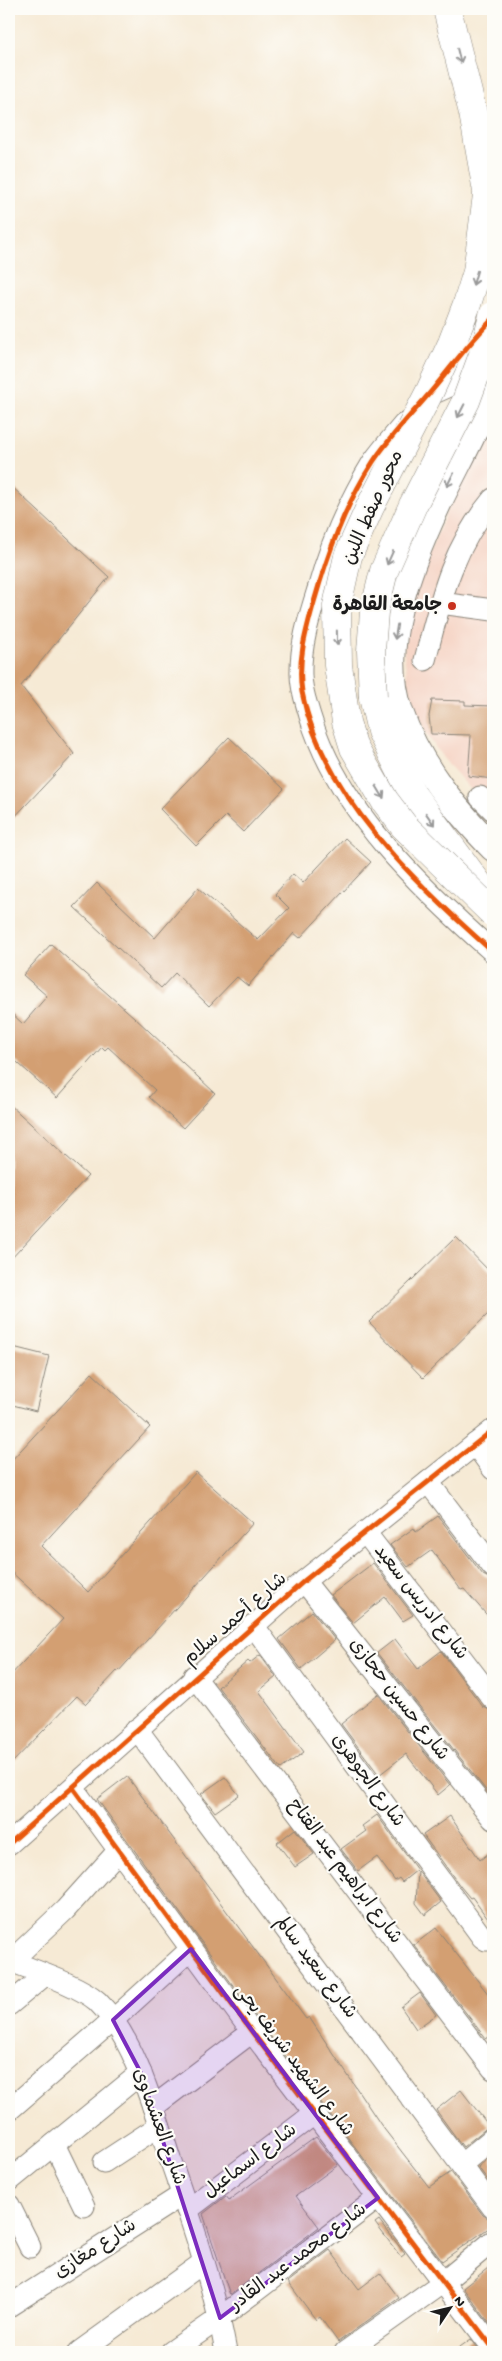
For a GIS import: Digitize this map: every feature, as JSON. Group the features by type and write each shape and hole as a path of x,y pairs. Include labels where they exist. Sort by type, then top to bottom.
{"main road":[{"name":"محور صفط اللبن","path":"447,9 475,122 487,195 477,272 467,304 437,376 370,506 348,556 337,606 338,665 346,722 354,748 384,801 404,826 493,913"},
{"path":"487,195 493,223"},
{"path":"493,317 484,352 466,401 413,505 384,571 374,612 371,651 373,697 381,731 412,794 493,904"}],"street":[{"path":"493,317 374,461 348,505 327,557 303,640 301,674 302,692 316,737 342,790 404,865 493,952"},
{"path":"430,392 493,363"},
{"path":"493,388 484,413 416,552 403,594 394,637 393,674 400,711 418,752 442,791 493,848"},
{"path":"425,660 440,603 461,545 477,518 493,499"},
{"path":"440,603 493,610"},
{"name":"شارع أحمد سلام","path":"9,1844 73,1788 194,1676 304,1581 493,1430"},
{"path":"475,1444 493,1469"},
{"path":"428,1482 493,1567"},
{"name":"شارع ادريس سعيد","path":"365,1532 493,1699"},
{"name":"شارع حسين حجازى","path":"304,1581 493,1819"},
{"name":"شارع الجوهرى","path":"253,1625 487,1938"},
{"name":"شارع ابراهيم عبد الفتاح","path":"194,1676 493,2069"},
{"name":"شارع سعيد سالم","path":"137,1729 493,2208"},
{"name":"شارع الشهيد شريف يحى","path":"73,1788 252,2032 493,2348"},
{"path":"10,1962 65,1910 119,1850"},
{"path":"9,2110 191,1949"},
{"name":"شارع العشماوى","path":"10,1962 86,1993 97,2001 113,2020 141,2073 156,2116 204,2262 220,2318 226,2352"},
{"path":"9,2005 45,1975"},
{"path":"104,2162 252,2032"},
{"path":"9,2181 141,2073"},
{"name":"شارع اسماعيل","path":"185,2202 314,2114"},
{"path":"462,2164 493,2138"},
{"path":"54,2144 84,2206"},
{"name":"شارع محمد عبد القادر","path":"171,2352 220,2318 378,2198"},
{"name":"شارع مغازى","path":"9,2306 185,2202"},
{"path":"9,2205 30,2248"},
{"path":"345,2352 442,2283 493,2241"},
{"path":"79,2352 204,2262"}],"highlighted area":[{"path":"191,1949 378,2198 220,2318 141,2073 113,2020"}],"shaded area":[{"name":"جامعة القاهرة","path":"493,424 493,815 443,758 426,733 416,711 408,682 404,655 406,621 414,591 458,483"}],"building":[{"path":"9,484 109,577 21,686 74,754 9,823"},
{"path":"432,700 465,701 465,705 493,706 493,779 468,776 471,735 431,734 429,716"},
{"path":"229,737 284,789 243,832 226,816 196,846 160,809"},
{"path":"345,838 371,862 300,938 294,933 248,986 237,977 209,1006 175,973 161,988 74,907 97,883 155,938 198,888 258,940 289,908 275,894 293,874 303,883"},
{"path":"51,944 134,1017 215,1093 183,1128 149,1097 155,1090 108,1047 105,1050 102,1047 57,1098 9,1055 9,1011 23,1024 47,996 23,975"},
{"path":"9,1104 88,1176 9,1261"},
{"path":"456,1237 493,1275 493,1309 423,1378 369,1322"},
{"path":"9,1346 49,1356 36,1411 9,1404"},
{"path":"92,1373 150,1427 41,1546 88,1592 196,1472 253,1523 118,1672 86,1704 77,1696 9,1766 9,1677 63,1619 9,1570 9,1463"},
{"path":"438,1516 483,1575 493,1580 493,1622 464,1589 461,1590 432,1550 408,1567 390,1545 414,1528 416,1532"},
{"path":"373,1563 413,1615 403,1621 385,1597 353,1623 331,1595"},
{"path":"312,1611 335,1640 301,1669 279,1639"},
{"path":"395,1639 418,1669 441,1651 483,1707 493,1711 493,1799 377,1653"},
{"path":"260,1655 276,1677 259,1691 304,1752 281,1769 218,1687 248,1661 250,1663"},
{"path":"378,1694 450,1785 438,1795 406,1754 379,1775 341,1724"},
{"path":"127,1776 306,2019 309,2017 381,2125 429,2187 451,2172 483,2215 493,2220 493,2225 442,2261 262,2025 97,1799"},
{"path":"225,1777 239,1795 215,1812 201,1794"},
{"path":"377,1815 417,1870 402,1882 399,1878 395,1881 377,1857 358,1871 341,1849 366,1831 362,1826"},
{"path":"450,1816 480,1860 493,1850 493,1926 472,1897 470,1898 460,1886 423,1835"},
{"path":"295,1829 314,1854 295,1867 277,1843"},
{"path":"418,1871 441,1902 425,1915 416,1903"},
{"path":"436,1928 493,2000 493,2034 486,2039 414,1945"},
{"path":"420,1993 436,2015 416,2029 401,2007"},
{"path":"461,2090 489,2126 463,2147 436,2110"},
{"path":"316,2137 338,2165 296,2196 319,2227 230,2295 203,2214 226,2196 229,2200"},
{"path":"493,2154 493,2187 478,2167"},
{"path":"379,2220 405,2254 401,2257 375,2223"},
{"path":"330,2250 359,2289 380,2273 399,2298 338,2342 320,2317 316,2320 288,2282"},
{"path":"493,2264 493,2328 463,2288"},
{"path":"471,2339 481,2352 453,2352"}],"cycle path":[{"path":"493,319 394,433 363,478 338,530 325,566 305,635 301,658 302,692 313,730 330,767 351,802 404,867 434,898 493,952"},
{"path":"9,1844 304,1581 493,1430"},
{"path":"73,1788 252,2032 493,2348"}],"place":[{"name":"جامعة القاهرة","path":"452,606"}]}
